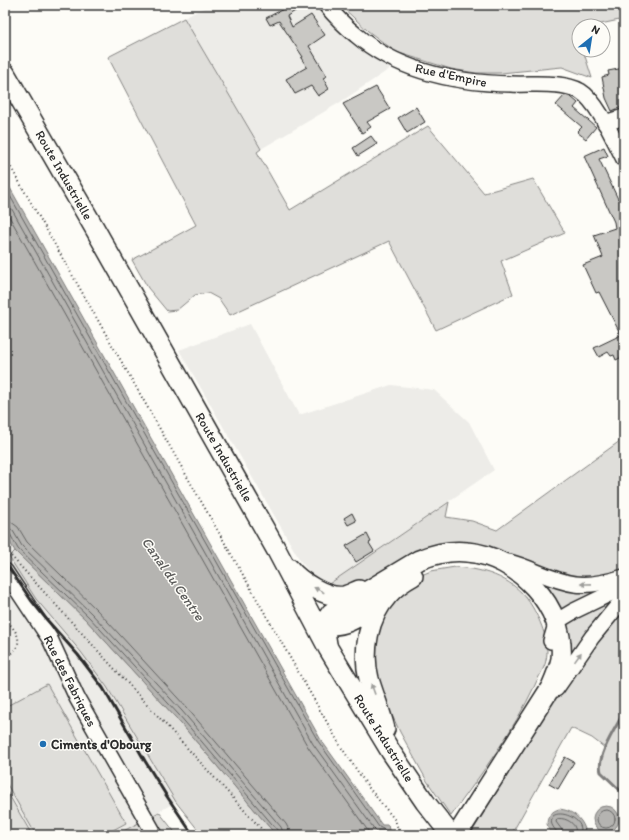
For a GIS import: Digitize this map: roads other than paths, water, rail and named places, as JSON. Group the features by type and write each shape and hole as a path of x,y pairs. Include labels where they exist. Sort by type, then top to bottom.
{"main road":[{"name":"Route Industrielle","path":"5,73 318,621 328,648 391,752 425,802 451,835"},
{"path":"277,551 294,575 322,592 334,596 344,596 355,592 434,554 467,552 485,555 522,574 542,596 550,609 553,632"},
{"path":"318,621 327,619 337,609 419,560"},
{"path":"318,621 333,626 356,619 388,595 401,583 425,571 442,565 455,564 484,567 500,573 513,581 530,595 553,632 559,634 561,645 559,666 551,687 457,835"},
{"path":"388,595 373,621 369,632 367,650 370,680 391,752"}],"street":[{"name":"Rue d'Empire","path":"326,5 356,36 384,55 407,66 449,78 487,84 558,85 571,87 581,92 588,99 605,123 624,159"},
{"path":"605,123 624,117"},
{"path":"492,558 513,563 575,584 604,583 624,577"},
{"name":"Rue des Fabriques","path":"5,571 50,639 77,698 155,835"},
{"path":"553,632 559,620 624,585"},
{"path":"514,746 531,730 577,658 624,598"}],"water":[{"name":"Canal du Centre","path":"5,179 321,740 382,825 388,825 390,835 276,835 176,718 86,620 15,551 5,534"},
{"path":"606,806 615,810 619,819 615,828 606,832 597,828 593,819 597,810"},
{"path":"559,809 568,811 581,821 585,829 582,835 560,836 549,830 547,822 548,818 550,814"}],"waterway":[{"path":"624,712 604,750 600,765 601,772 624,794"}],"railway":[{"path":"5,562 31,600 78,655 103,688 145,761 193,835"}],"place":[{"name":"Ciments d'Obourg","path":"43,744"}]}
